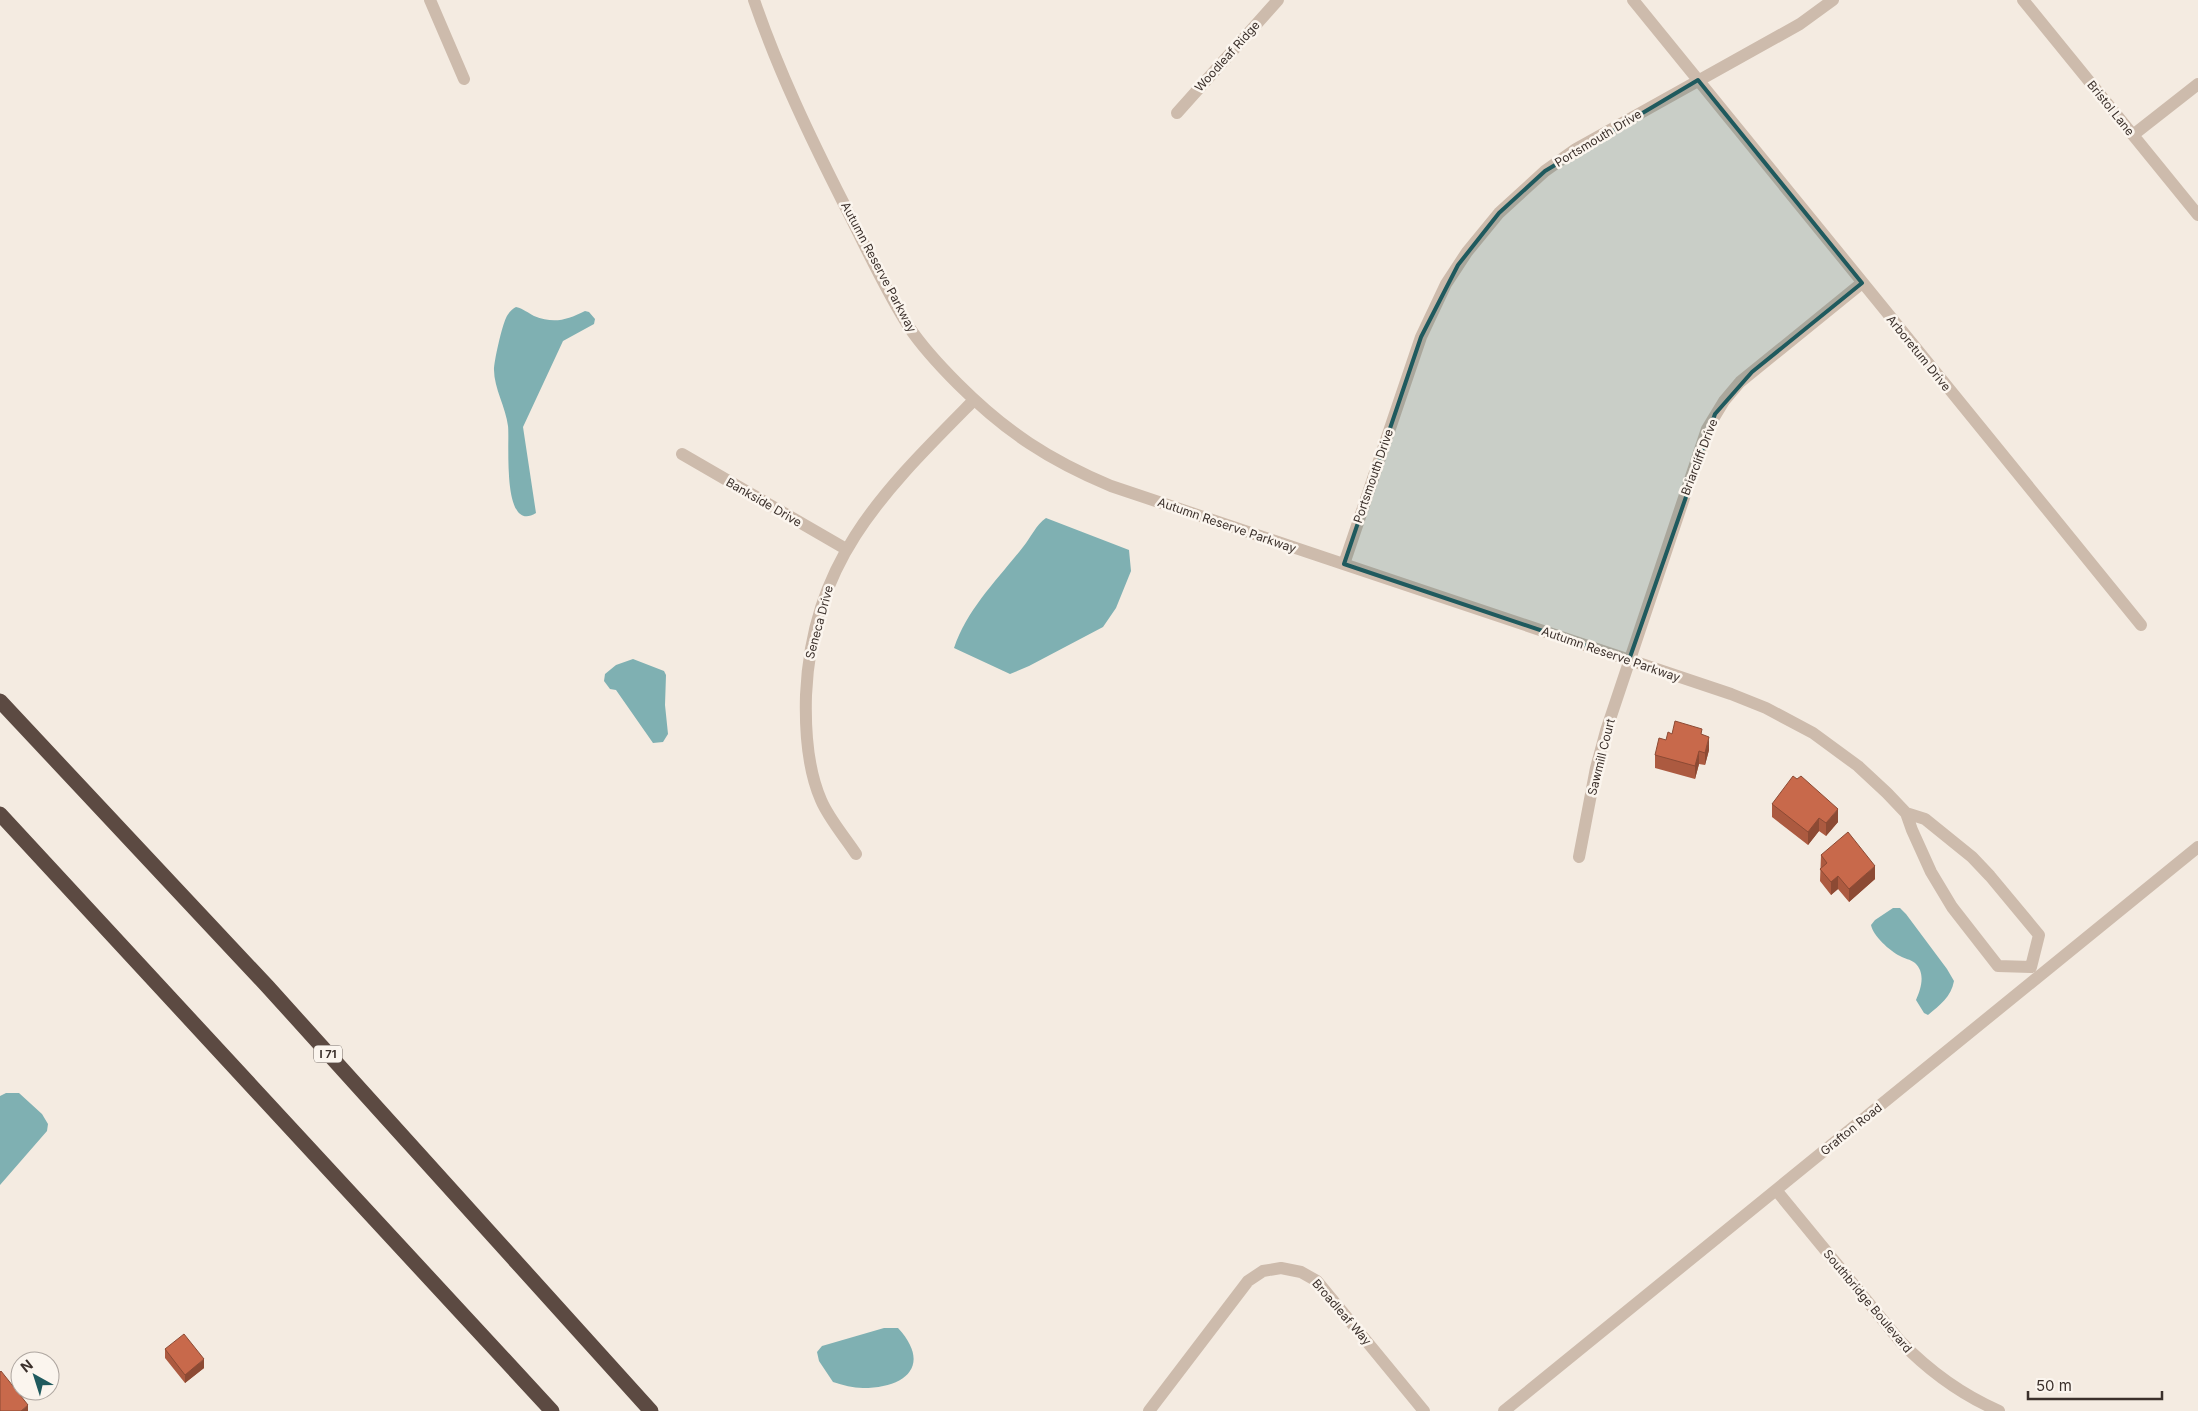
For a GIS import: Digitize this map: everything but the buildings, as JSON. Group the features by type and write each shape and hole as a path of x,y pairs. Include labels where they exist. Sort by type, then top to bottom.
{"highway":[{"name":"I 71","path":"0,700 268,988 651,1411"},
{"path":"0,814 552,1411"}],"street":[{"path":"430,0 464,79"},
{"name":"Autumn Reserve Parkway","path":"754,0 785,82 813,142 909,326 923,347 974,400 1001,424 1032,447 1088,476 1738,697 1796,723 1858,766 1906,813 1912,830 1941,890 1960,918 1998,966 2035,972 2039,935 2007,895 1972,857 1948,836 1925,819 1906,813"},
{"name":"Woodleaf Ridge","path":"1177,113 1278,0"},
{"name":"Arboretum Drive","path":"1633,0 2141,625"},
{"name":"Portsmouth Drive","path":"1344,564 1427,320 1446,284 1467,252 1499,214 1554,164 1595,137 1800,24 1833,0"},
{"name":"Bristol Lane","path":"2023,0 2198,215"},
{"path":"2133,135 2198,84"},
{"name":"Briarcliff Drive","path":"1629,660 1702,442 1716,414 1732,391 1752,372 1862,283"},
{"name":"Seneca Drive","path":"856,854 821,799 810,757 806,706 808,658 815,630 827,589 846,549 860,526 887,492 974,400"},
{"name":"Bankside Drive","path":"682,454 846,549"},
{"name":"Sawmill Court","path":"1579,857 1598,761 1629,660"},
{"name":"Grafton Road","path":"1504,1411 1776,1190 2035,972 2198,847"},
{"name":"Southbridge Boulevard","path":"1776,1190 1900,1341 1919,1361 1944,1381 1975,1401 1999,1411"},
{"name":"Broadleaf Way","path":"1148,1411 1242,1287 1263,1271 1281,1268 1301,1272 1317,1281 1424,1411"}],"highlighted area":[{"path":"1698,80 1862,283 1752,372 1715,414 1629,660 1344,564 1421,337 1458,265 1499,213 1545,171"}],"water":[{"path":"516,307 534,316 548,320 566,319 585,311 589,312 595,319 594,324 563,341 523,427 536,513 525,516 517,511 512,499 508,426 494,370 504,322 509,313"},
{"path":"1046,518 1129,550 1131,571 1116,608 1103,627 1010,674 954,648 975,607 1036,528"},
{"path":"633,659 664,671 666,675 665,705 668,734 663,742 653,743 616,690 610,689 604,681 605,674 616,665"},
{"path":"1893,908 1900,908 1906,914 1954,981 1948,996 1928,1015 1924,1013 1916,1000 1920,991 1921,981 1918,967 1915,963 1887,947 1872,929 1871,925 1875,920"},
{"path":"6,1093 19,1093 42,1114 48,1124 47,1131 0,1185 0,1096"},
{"path":"884,1328 898,1328 908,1341 913,1353 913,1363 909,1372 902,1379 878,1387 863,1388 833,1382 819,1361 817,1352 822,1346"}]}
